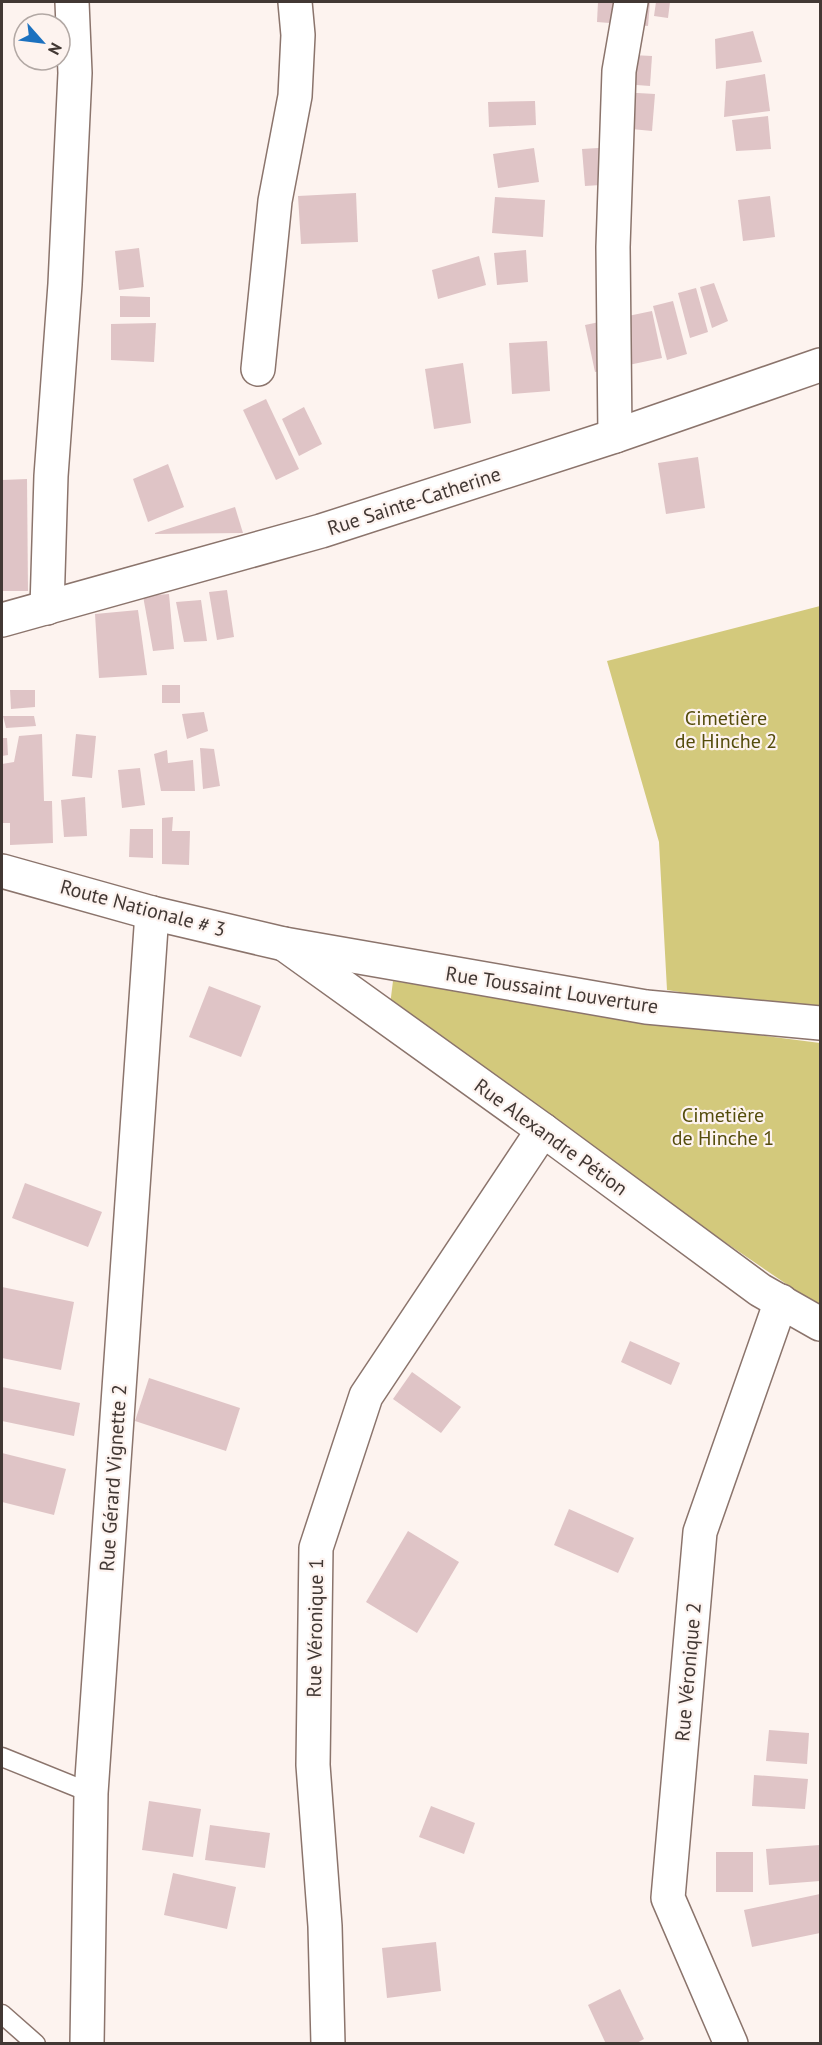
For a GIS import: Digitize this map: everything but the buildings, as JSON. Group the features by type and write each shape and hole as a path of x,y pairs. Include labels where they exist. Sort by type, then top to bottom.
{"street":[{"path":"47,608 51,476 65,284 75,74 72,2"},
{"path":"258,369 275,201 295,96 298,35 295,2"},
{"path":"615,436 613,247 619,71 631,2"},
{"name":"Rue Sainte-Catherine","path":"2,620 321,531 615,436 820,365"},
{"name":"Route Nationale # 3","path":"2,871 152,913 284,944"},
{"name":"Rue Gérard Vignette 2","path":"87,2043 91,1793 152,913"},
{"name":"Rue Toussaint Louverture","path":"284,944 646,1007 820,1023"},
{"name":"Rue Alexandre Pétion","path":"284,944 543,1130 760,1290 820,1324"},
{"name":"Rue Véronique 1","path":"328,2043 326,1926 313,1766 316,1548 366,1396 543,1130"},
{"name":"Rue Véronique 2","path":"731,2043 668,1898 700,1532 781,1301"}],"lane":[{"path":"2,1757 91,1793"},
{"path":"2,2014 36,2043"}],"green space":[{"name":"Cimetière de Hinche 2","path":"820,606 820,1014 667,990 659,842 607,661"},
{"name":"Cimetière de Hinche 1","path":"393,981 674,1024 820,1043 820,1307 389,1013"}]}
